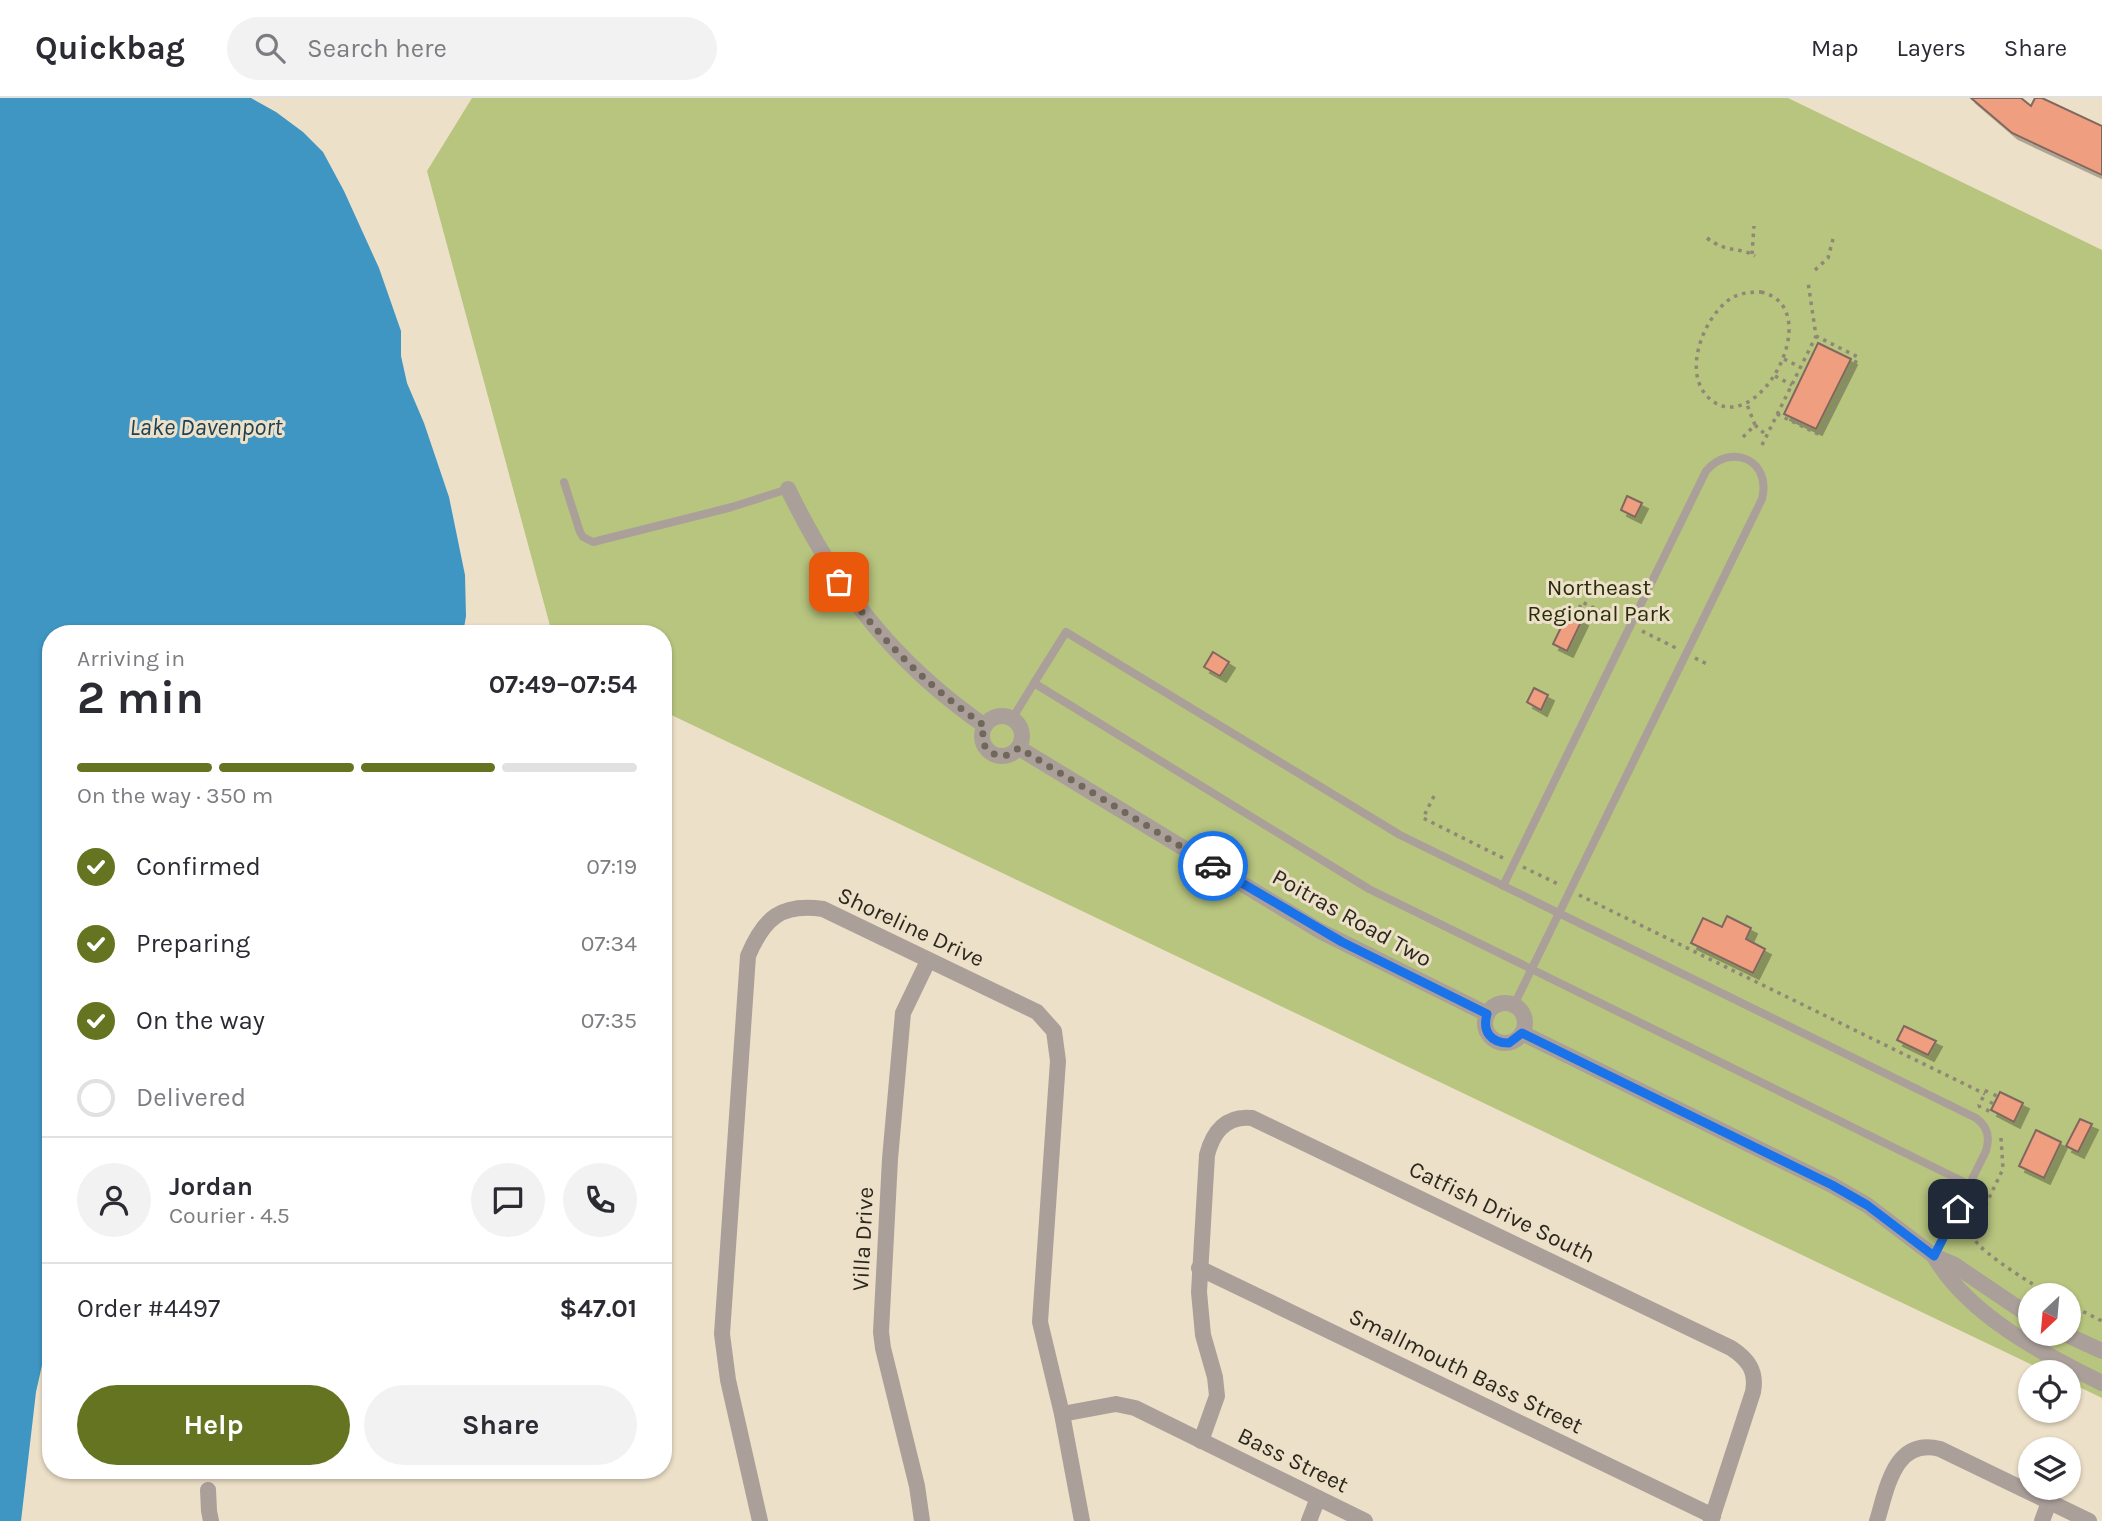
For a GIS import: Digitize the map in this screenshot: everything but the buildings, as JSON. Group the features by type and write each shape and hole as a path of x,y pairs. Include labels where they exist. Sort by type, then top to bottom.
{"street":[{"path":"788,489 827,564 864,615 927,682 985,726"},
{"path":"1000,716 1012,719 1021,730 1019,748 1005,756 992,754 987,750 982,738 985,726 1000,716"},
{"name":"Poitras Road Two","path":"1019,748 1321,931 1487,1014"},
{"name":"Shoreline Drive","path":"760,1521 728,1380 723,1334 748,956 758,931 779,913 805,906 823,909 1037,1012 1054,1031 1058,1061 1040,1322 1062,1414 1082,1521"},
{"name":"Villa Drive","path":"922,1521 917,1486 881,1332 890,1158 903,1013 928,961"},
{"path":"1501,1003 1514,1005 1523,1015 1525,1022 1522,1033 1509,1043 1496,1041 1487,1033 1485,1027 1487,1014 1501,1003"},
{"path":"1522,1033 1832,1185 1867,1205 1934,1256 1953,1264 2018,1308"},
{"name":"Catfish Drive South","path":"1199,1268 1207,1155 1213,1136 1225,1123 1242,1117 1262,1122 1731,1348 1746,1359 1751,1367 1754,1374 1753,1391 1712,1518"},
{"path":"1934,1256 1952,1283 2010,1332 2102,1383"},
{"path":"1199,1268 1203,1335 1215,1377 1217,1396 1201,1441"},
{"name":"Smallmouth Bass Street","path":"1199,1268 1712,1518"},
{"path":"2081,1341 2102,1351"},
{"name":"Bass Street","path":"1062,1414 1124,1405 1149,1414 1365,1521"},
{"path":"1877,1521 1895,1468 1906,1453 1923,1447 1940,1449 2089,1521"},
{"path":"208,1490 211,1521"},
{"path":"1309,1521 1318,1497"},
{"path":"2042,1521 2049,1502"}],"lane":[{"path":"1503,886 1706,471 1718,460 1726,457 1735,456 1751,462 1762,475 1762,499 1514,1005"},
{"path":"565,482 580,532 583,537 593,542 732,507 788,489"},
{"path":"1012,719 1066,632 1400,835 1976,1118 1984,1125 1989,1140 1970,1185 1934,1256"},
{"path":"1034,683 1347,876 1970,1185"}],"path":[{"path":"1707,237 1724,249 1753,255 1754,226"},
{"path":"1815,270 1828,258 1833,239"},
{"path":"1762,445 1816,336 1808,282"},
{"path":"1740,294 1772,294 1779,302 1787,319 1788,338 1784,359 1763,391 1746,402 1731,407 1716,403 1702,390 1697,371 1699,351 1706,330 1716,313 1730,299 1740,294"},
{"path":"1777,414 1820,435 1858,358 1816,336"},
{"path":"1784,359 1800,367"},
{"path":"1775,376 1792,385"},
{"path":"1746,402 1755,425 1767,435"},
{"path":"1743,437 1755,425"},
{"path":"1434,796 1423,818 1985,1094"},
{"path":"1988,1088 1980,1106 1989,1114 1998,1089"},
{"path":"2001,1134 2003,1169 1974,1229 1973,1237 1993,1256 2033,1283"},
{"path":"2081,1310 2102,1321"}],"green space":[{"name":"Northeast Regional Park","path":"472,98 1788,98 2102,250 2102,1398 2081,1388 2081,1360 2022,1360 672,715 672,625 550,625 427,171"}],"water":[{"name":"Lake Davenport","path":"0,98 251,98 303,132 323,152 379,268 401,331 401,356 407,383 424,423 449,497 465,575 464,625 42,625 42,1365 36,1392 21,1521 0,1521"}],"way so far":[{"path":"839,582 906,663 934,689 985,726 982,738 987,750 992,754 1011,755 1019,748 1213,866"}],"route":[{"path":"1213,866 1363,954 1487,1014 1485,1027 1490,1038 1509,1043 1522,1033 1600,1071 1832,1185 1867,1205 1934,1256 1958,1209"}]}
